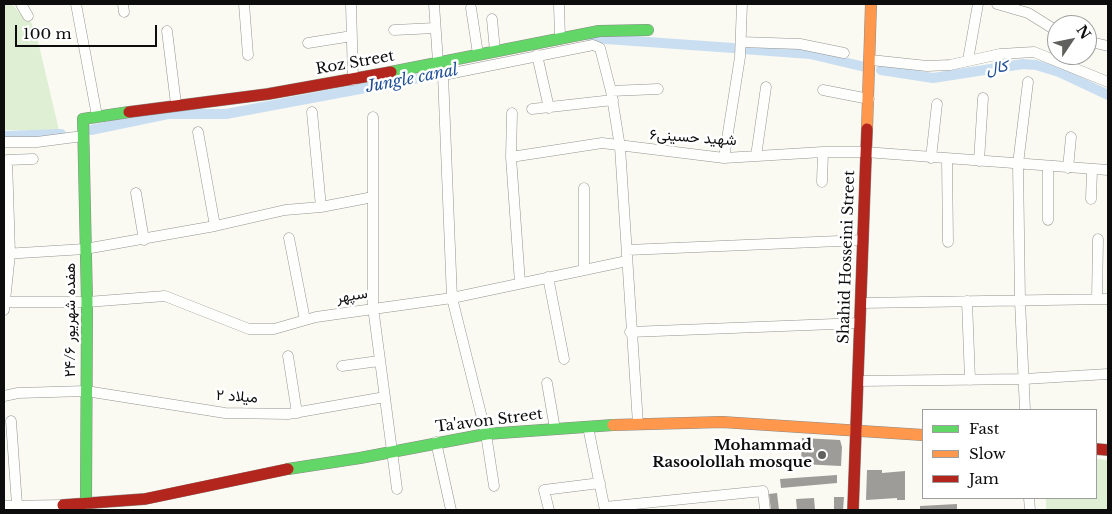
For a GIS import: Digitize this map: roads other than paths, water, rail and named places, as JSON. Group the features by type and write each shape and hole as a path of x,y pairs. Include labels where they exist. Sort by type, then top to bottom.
{"street":[{"path":"20,4 28,16"},
{"path":"4,142 37,142 83,136 83,119 97,116 76,4"},
{"path":"244,4 248,55"},
{"path":"351,4 353,80"},
{"path":"434,4 438,62"},
{"path":"559,4 560,39"},
{"path":"724,158 741,42 742,4"},
{"name":"Shahid Hosseini Street","path":"854,510 862,303 865,152 871,60 871,4"},
{"path":"968,60 978,4"},
{"path":"997,4 1028,13 1047,25"},
{"path":"471,8 478,54"},
{"path":"492,19 495,51"},
{"path":"394,30 435,28"},
{"name":"Roz Street","path":"97,116 176,104 268,94 353,80 599,31 648,30"},
{"path":"167,31 176,104"},
{"path":"308,43 352,36"},
{"path":"741,42 800,44 844,53"},
{"path":"494,486 486,434 452,298 442,76 593,45 600,48 612,95 620,147 630,332 638,424"},
{"path":"871,60 927,66 950,65 1000,54 1034,52 1108,82"},
{"path":"537,55 549,108"},
{"path":"1025,409 1020,301 1018,164 1028,82"},
{"path":"756,156 766,87"},
{"path":"532,109 549,108 612,95 658,89"},
{"path":"823,90 869,99"},
{"path":"979,161 983,98"},
{"path":"931,158 937,104"},
{"path":"312,112 321,207"},
{"path":"512,113 511,158 520,283"},
{"path":"373,117 373,307 397,489"},
{"path":"198,132 216,226"},
{"name":"هفده شهریور ۲۴/۶","path":"83,136 86,249 86,504"},
{"path":"1068,168 1071,137"},
{"name":"شهید حسینی۶","path":"511,158 602,143 620,147 724,158 823,152 865,152 1108,170"},
{"path":"822,182 823,152"},
{"path":"5,306 7,160 33,158"},
{"path":"947,159 948,242"},
{"path":"1048,167 1048,220"},
{"path":"1091,199 1092,170"},
{"path":"584,188 584,270"},
{"path":"136,193 144,240"},
{"path":"7,254 86,249 144,240 286,210 321,207 374,197"},
{"path":"289,238 305,320"},
{"path":"1097,299 1098,239"},
{"path":"627,250 863,240"},
{"name":"سپهر","path":"5,306 165,296 249,328 274,329 305,320 373,307 452,298 627,262"},
{"path":"548,277 564,359"},
{"path":"862,303 1108,299"},
{"path":"967,301 970,380"},
{"path":"630,332 860,324"},
{"path":"288,356 297,412"},
{"path":"342,366 379,361"},
{"path":"859,381 1024,380 1108,374"},
{"path":"547,383 555,429"},
{"name":"میلاد ۲","path":"4,396 18,392 86,391 225,413 297,412 385,398"},
{"path":"11,421 17,505"},
{"name":"Ta'avon Street","path":"63,508 86,504 145,505 194,490 280,470 360,458 392,450 486,434 638,424 722,422 856,429 922,435"},
{"path":"588,427 605,509 763,492 766,510"},
{"path":"436,442 451,510"},
{"path":"549,510 544,490 600,483"},
{"path":"4,506 63,508"}],"waterway":[{"name":"Jungle canal","path":"592,38 733,48"},
{"name":"کال","path":"743,49 810,54 865,67"},
{"name":"کال","path":"881,70 933,78 1023,64 1036,65 1059,72 1108,95"},
{"name":"Jungle canal","path":"91,130 168,114 226,114 451,72"},
{"name":"Jungle canal","path":"4,136 61,134"}],"place":[{"name":"Mohammad Rasoolollah mosque","path":"822,455"}]}
